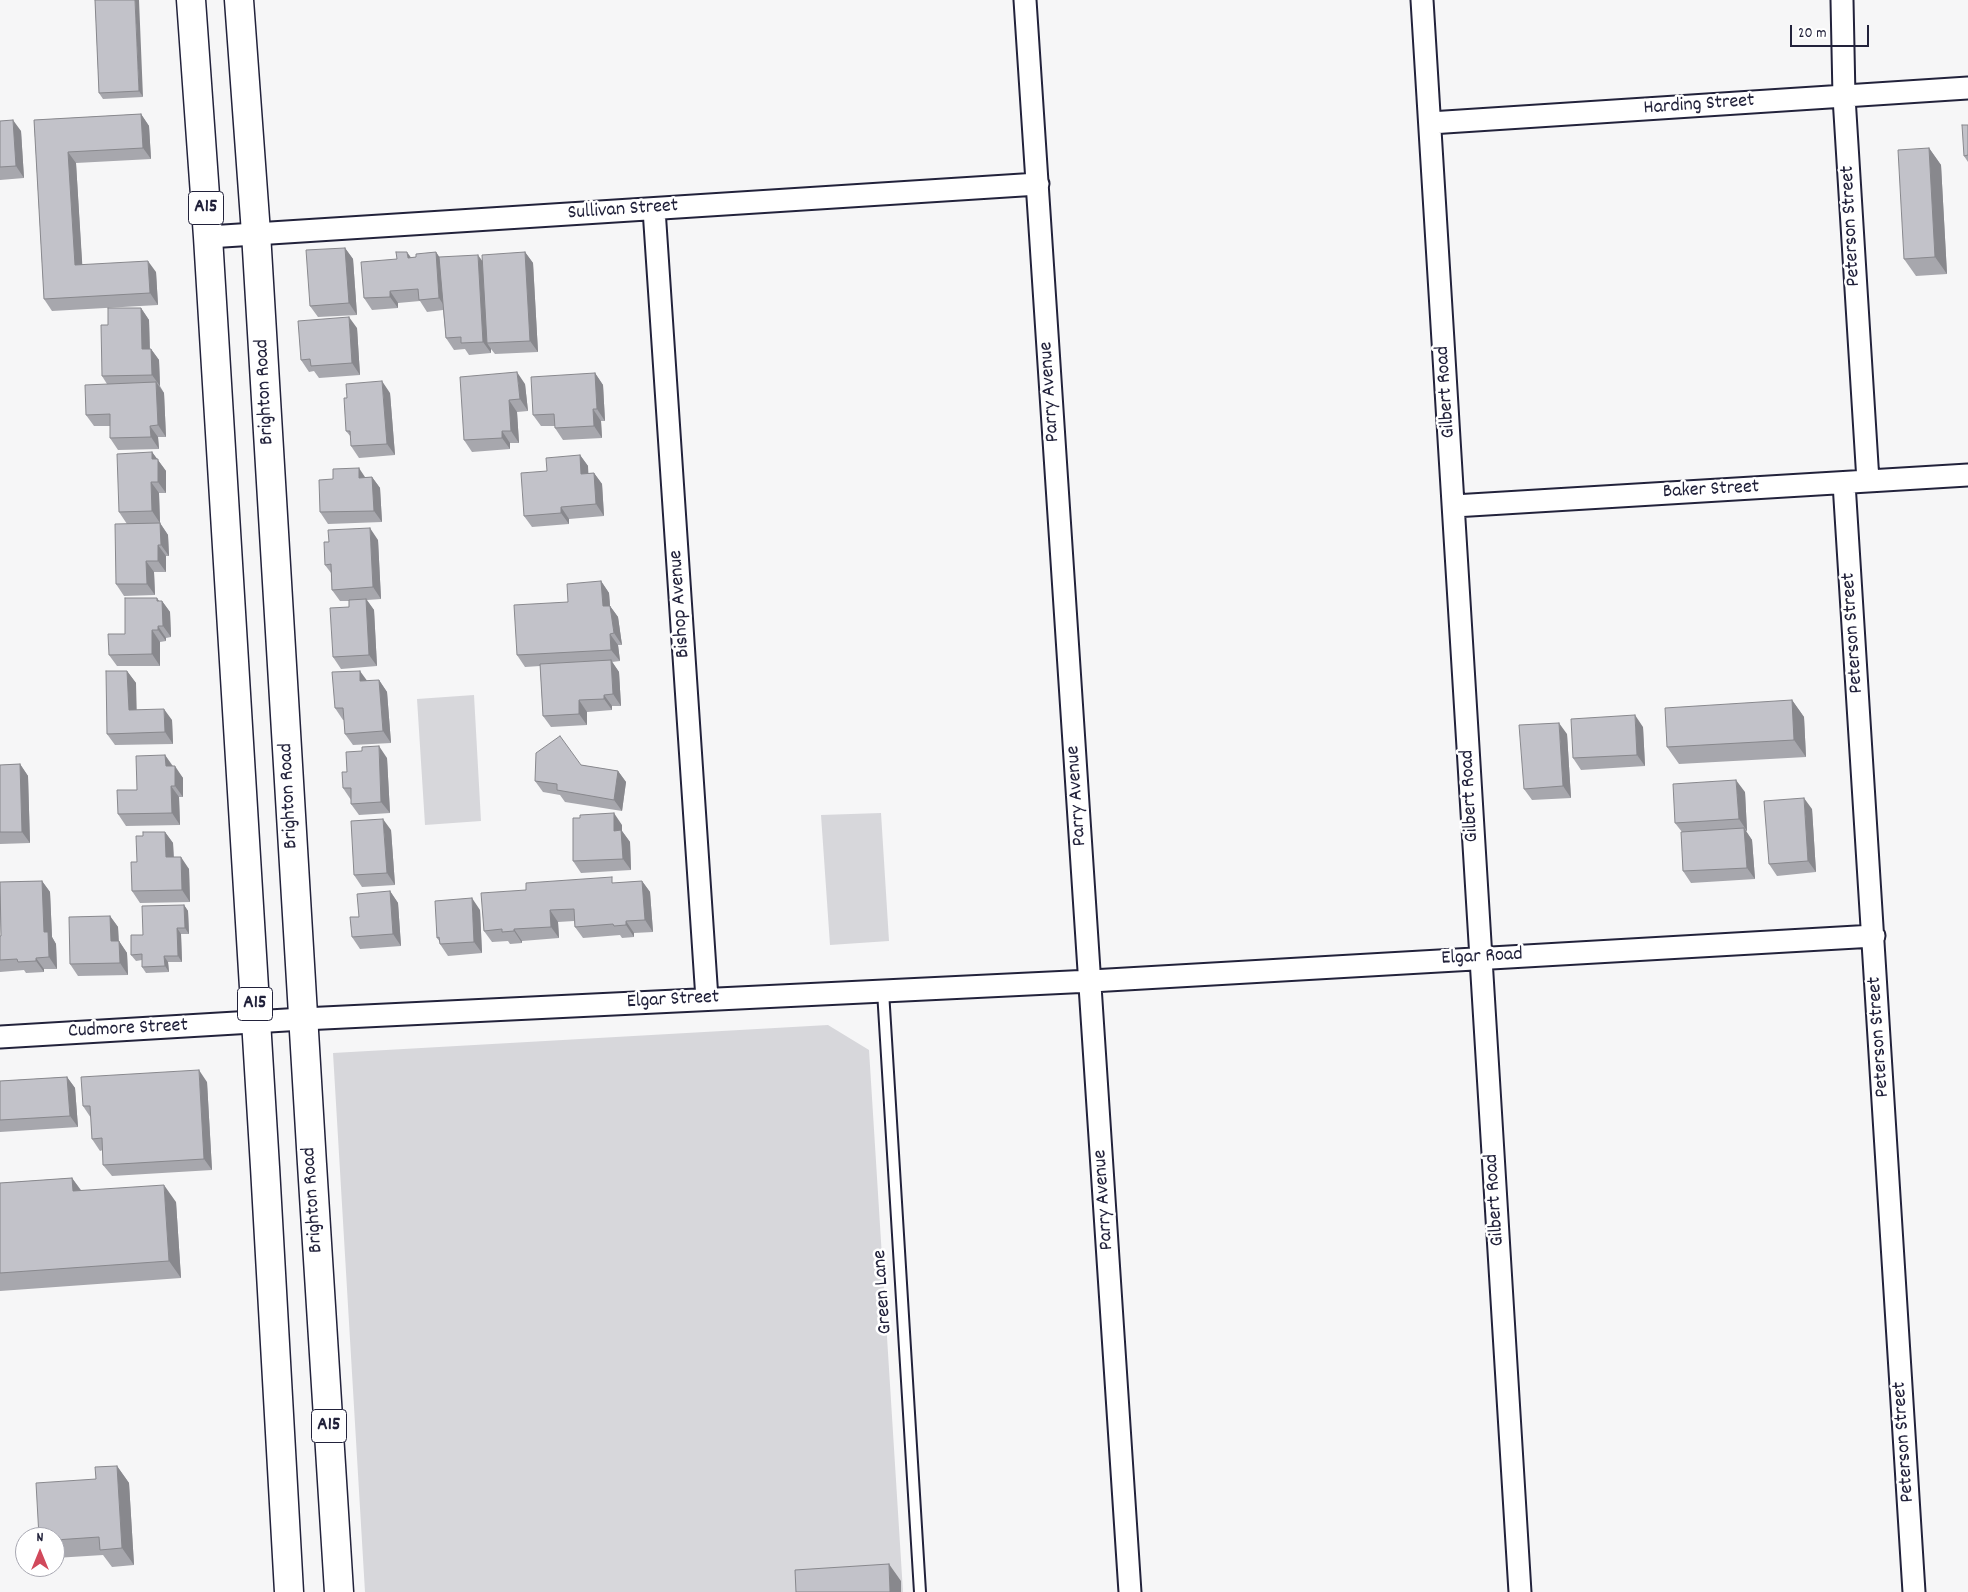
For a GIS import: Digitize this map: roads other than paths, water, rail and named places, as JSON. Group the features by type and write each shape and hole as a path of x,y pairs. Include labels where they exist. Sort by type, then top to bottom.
{"main road":[{"name":"A15","path":"191,0 208,236 289,1592"},
{"name":"Brighton Road","path":"240,0 339,1592"}],"street":[{"name":"Parry Avenue","path":"1025,0 1130,1592"},
{"name":"Gilbert Road","path":"1422,0 1520,1592"},
{"name":"Peterson Street","path":"1842,0 1844,96 1868,481"},
{"name":"Harding Street","path":"1430,124 1968,88"},
{"name":"Sullivan Street","path":"208,236 1038,184"},
{"name":"Bishop Avenue","path":"654,209 707,999"},
{"name":"Baker Street","path":"1454,506 1968,475"},
{"name":"Peterson Street","path":"1844,483 1914,1592"},
{"name":"Elgar Road","path":"1091,981 1874,936"},
{"name":"Elgar Street","path":"256,1022 1091,981"},
{"name":"Cudmore Street","path":"0,1037 256,1022"}],"lane":[{"name":"Green Lane","path":"883,991 920,1592"}]}
